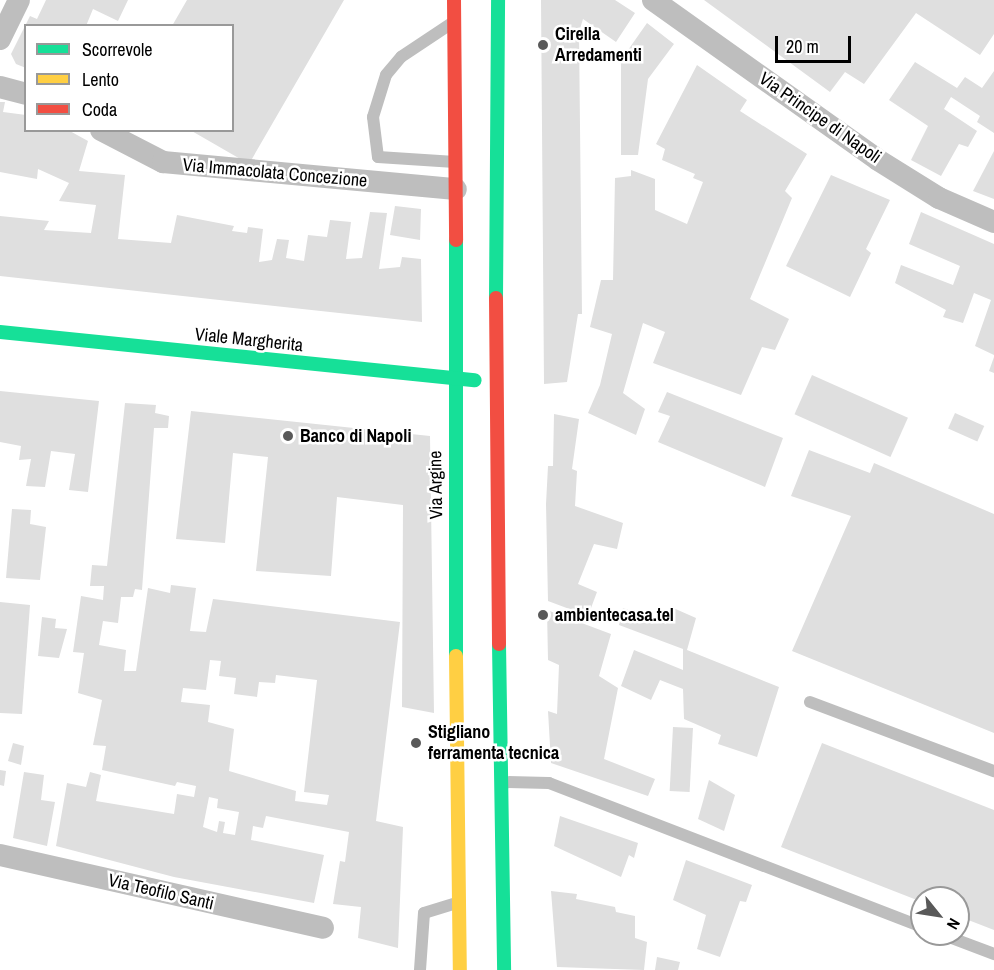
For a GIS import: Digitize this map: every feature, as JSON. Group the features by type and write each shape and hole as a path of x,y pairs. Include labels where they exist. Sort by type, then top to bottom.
{"street":[{"path":"0,39 19,0"},
{"name":"Via Argine","path":"454,0 456,189 453,380 460,970"},
{"path":"498,0 495,380 504,970"},
{"name":"Via Principe di Napoli","path":"653,0 878,160 939,198 994,222"},
{"path":"0,87 24,93"},
{"name":"Via Immacolata Concezione","path":"105,132 163,162 456,189"},
{"name":"Viale Margherita","path":"0,332 453,380 495,380"},
{"name":"Via Teofilo Santi","path":"0,855 322,928"}],"lane":[{"path":"453,23 401,57 386,75 373,117 378,157 456,162"},
{"path":"810,702 994,771"},
{"path":"502,783 549,783 910,922"},
{"path":"420,970 424,913 460,902"},
{"path":"970,945 994,954"}],"building":[{"path":"46,0 128,0 118,21 93,9 87,24 26,24 30,16 37,19"},
{"path":"187,0 344,0 249,164 193,132 234,132 234,24 173,24"},
{"path":"541,0 615,0 635,13 616,42 583,19 579,32 582,314 578,314 567,382 544,384"},
{"path":"704,0 994,0 994,34 980,55 916,13 864,84 845,72 830,92"},
{"path":"647,23 674,44 648,79 638,155 621,155 621,60"},
{"path":"24,28 24,67 16,64 11,54"},
{"path":"915,62 957,88 965,77 982,88 994,71 994,133 977,122 980,116 951,97 944,109 977,131 968,147 959,144 941,176 911,160 928,126 889,100"},
{"path":"697,65 747,100 740,111 807,154 785,191 792,198 750,299 789,319 775,350 762,347 741,395 653,363 665,332 643,323 623,393 645,409 636,435 588,413 600,385 612,334 590,327 601,280 613,280 615,178 631,176 631,170 655,179 655,210 687,224 703,182 693,178 695,174 662,160 665,149 656,144"},
{"path":"0,102 5,102 3,112 24,115 24,132 72,132 88,141 79,171 125,175 118,239 171,243 177,215 234,226 232,231 247,233 248,227 263,229 259,262 272,260 277,239 289,240 286,258 304,261 308,235 327,237 330,220 351,222 346,259 362,258 370,212 387,213 379,269 400,267 402,257 421,259 422,322 0,276 0,216 49,221 44,230 91,233 96,205 59,201 69,183 38,169 37,179 0,172"},
{"path":"994,151 994,199 973,191"},
{"path":"831,175 890,200 866,249 871,253 850,297 786,266"},
{"path":"395,206 421,209 420,240 390,235"},
{"path":"921,212 994,244 994,355 975,346 991,300 974,293 963,323 943,317 946,310 895,283 901,265 953,285 960,266 909,244"},
{"path":"994,357 994,373 989,371"},
{"path":"812,375 908,418 890,457 795,414"},
{"path":"0,391 99,401 88,492 69,490 75,454 51,451 45,487 26,486 31,459 19,460 21,446 0,442"},
{"path":"667,392 783,438 765,487 658,442 670,416 658,412"},
{"path":"125,403 156,405 155,413 169,416 168,428 154,428 142,590 135,589 133,597 121,597 118,623 103,621 99,645 126,650 124,671 136,671 148,588 170,593 171,585 196,588 190,631 206,632 213,599 400,622 376,821 403,827 398,948 358,938 361,907 333,904 340,861 345,862 349,832 266,816 263,828 253,826 251,840 324,855 314,903 174,877 56,846 67,783 86,787 90,772 101,775 96,801 174,814 177,794 194,797 196,786 177,782 175,786 102,770 106,746 93,745 102,700 78,693 84,653 73,652 81,596 103,600 104,586 90,586 92,565 107,566","holes":["210,660 221,661 219,676 236,678 234,694 257,697 259,682 275,683 276,675 317,680 304,792 329,795 327,805 295,801 296,791 229,771 234,729 208,722 210,705 181,702 183,688 206,690","209,797 218,799 217,808 239,812 235,835 223,833 225,822 219,821 217,832 203,827"]},
{"path":"191,411 430,436 434,713 402,707 403,505 337,497 331,576 256,571 268,457 233,453 225,543 176,539"},
{"path":"955,413 984,426 977,442 948,429"},
{"path":"554,414 579,419 572,469 577,471 575,506 623,523 617,549 594,544 578,584 597,592 588,616 548,601 546,504 548,466 553,466"},
{"path":"809,450 870,473 874,463 994,514 994,733 792,651 851,516 791,496"},
{"path":"12,509 31,510 30,524 46,527 40,580 6,578"},
{"path":"0,602 30,605 22,714 0,713"},
{"path":"671,607 696,618 687,650 779,687 757,757 718,744 721,735 684,719 683,689 660,680 651,700 621,686 634,650 683,670 683,649 619,625 623,608 666,624"},
{"path":"547,610 611,634 599,676 618,688 604,759 655,779 648,796 551,763 548,711 557,714 559,665 548,660"},
{"path":"42,617 56,619 55,628 67,629 59,658 38,656"},
{"path":"673,727 693,728 690,792 670,791"},
{"path":"13,743 24,746 21,765 8,761"},
{"path":"822,743 994,810 994,930 970,921 970,886 910,886 910,897 781,847"},
{"path":"0,770 6,771 4,786 0,785"},
{"path":"24,772 44,775 41,800 55,802 47,846 13,838"},
{"path":"709,780 735,795 724,831 698,819"},
{"path":"560,816 638,843 634,858 629,855 621,877 554,846"},
{"path":"686,860 752,885 746,902 740,901 720,957 697,949 706,915 673,900"},
{"path":"551,891 577,894 576,899 615,907 616,912 635,916 635,938 647,942 644,970 557,967"},
{"path":"657,957 680,962 678,970 655,970"}],"traffic: fast":[{"path":"496,298 498,0"},
{"path":"456,240 456,656"},
{"path":"0,332 475,380"},
{"path":"499,644 504,970"}],"traffic: slow":[{"path":"456,656 460,970"}],"traffic: jam":[{"path":"454,0 456,240"},
{"path":"496,298 499,644"}],"place":[{"name":"Cirella Arredamenti","path":"543,45"},
{"name":"Banco di Napoli","path":"288,436"},
{"name":"ambientecasa.tel","path":"543,615"},
{"name":"Stigliano ferramenta tecnica","path":"416,743"}]}
